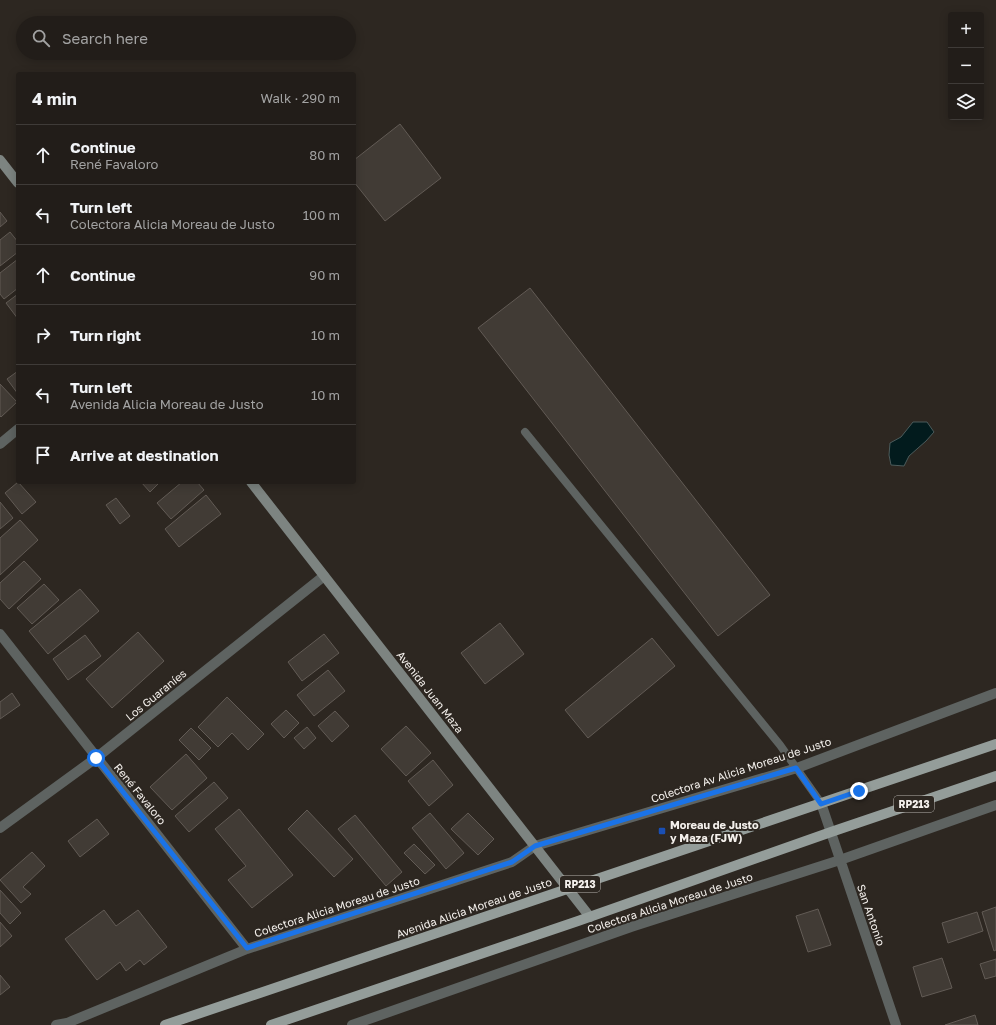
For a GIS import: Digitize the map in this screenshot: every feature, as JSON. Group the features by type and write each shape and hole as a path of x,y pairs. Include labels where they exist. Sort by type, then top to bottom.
{"main road":[{"path":"0,160 16,180"},
{"name":"Avenida Juan Maza","path":"253,484 590,917"},
{"name":"Avenida Alicia Moreau de Justo","path":"165,1025 568,889 822,808 996,744"},
{"name":"RP213","path":"271,1025 590,917 831,832 996,776"}],"street":[{"path":"0,444 16,431"},
{"name":"Los Guaraníes","path":"0,828 96,758 324,576"},
{"name":"René Favaloro","path":"0,634 96,758 247,948"},
{"name":"Colectora Av Alicia Moreau de Justo","path":"535,846 796,768 996,693"},
{"name":"Colectora Alicia Moreau de Justo","path":"352,1025 631,927 840,860 996,805"},
{"name":"San Antonio","path":"822,808 896,1025"},
{"name":"Colectora Alicia Moreau de Justo","path":"56,1025 67,1023 247,948 512,862 535,846"}],"lane":[{"path":"525,432 780,745 822,808"}],"water":[{"path":"913,422 927,422 934,432 909,456 904,466 891,465 889,455 890,443 901,437"}],"building":[{"path":"400,124 441,178 385,221 356,185 356,158"},
{"path":"0,212 7,221 0,227"},
{"path":"10,232 16,240 16,254 0,266 0,240"},
{"path":"16,261 16,290 4,299 0,294 0,273"},
{"path":"530,288 770,595 718,636 478,328"},
{"path":"16,296 16,316 6,303"},
{"path":"16,372 16,391 7,379"},
{"path":"0,384 16,401 16,403 1,417"},
{"path":"16,484 20,484 36,502 22,514 5,493"},
{"path":"143,484 158,484 150,492"},
{"path":"180,484 199,484 204,490 171,519 157,503"},
{"path":"206,495 221,514 179,547 165,529"},
{"path":"116,498 130,516 120,524 106,505"},
{"path":"0,502 13,518 0,529"},
{"path":"20,520 38,540 0,575 0,538"},
{"path":"24,561 41,579 9,609 0,599 0,583"},
{"path":"44,584 59,600 32,624 17,608"},
{"path":"80,589 99,611 48,654 29,631"},
{"path":"500,623 524,654 485,684 461,653"},
{"path":"138,632 164,661 112,708 86,679"},
{"path":"324,634 339,653 302,681 288,662"},
{"path":"85,635 101,656 68,680 53,659"},
{"path":"652,638 675,666 588,738 565,710"},
{"path":"328,670 345,691 314,716 297,695"},
{"path":"12,693 20,705 0,719 0,702"},
{"path":"227,697 264,734 248,750 232,733 218,747 198,727"},
{"path":"286,710 299,723 284,738 271,724"},
{"path":"335,711 349,726 332,742 318,726"},
{"path":"406,726 431,753 406,776 381,749"},
{"path":"307,727 316,738 304,749 294,738"},
{"path":"191,728 211,748 199,760 179,740"},
{"path":"186,754 207,778 172,810 150,787"},
{"path":"433,760 453,785 429,806 408,781"},
{"path":"214,782 228,798 189,832 175,816"},
{"path":"239,809 293,875 252,908 228,880 246,866 215,829"},
{"path":"307,810 353,859 334,877 288,829"},
{"path":"430,813 464,853 446,869 412,828"},
{"path":"468,813 494,839 478,855 451,829"},
{"path":"355,815 402,872 386,886 338,829"},
{"path":"97,819 109,834 80,857 68,841"},
{"path":"414,844 435,865 425,874 404,853"},
{"path":"32,852 45,866 23,887 31,894 21,903 0,880"},
{"path":"0,890 21,913 10,924 0,913"},
{"path":"996,907 996,950 994,951 982,912"},
{"path":"818,909 831,945 808,952 796,916"},
{"path":"104,910 116,926 138,910 167,947 144,965 140,960 126,971 120,962 97,980 65,939"},
{"path":"977,912 983,931 948,943 942,923"},
{"path":"0,922 12,936 0,947"},
{"path":"942,958 952,988 922,997 913,967"},
{"path":"996,959 996,976 985,979 980,964"},
{"path":"0,975 10,987 0,995"},
{"path":"975,1015 978,1025 945,1025"}],"place":[{"name":"Moreau de Justo y Maza (FJW)","path":"662,831"}],"route":[{"path":"96,758 247,948 512,862 535,846 796,768 821,804 859,791"}]}
